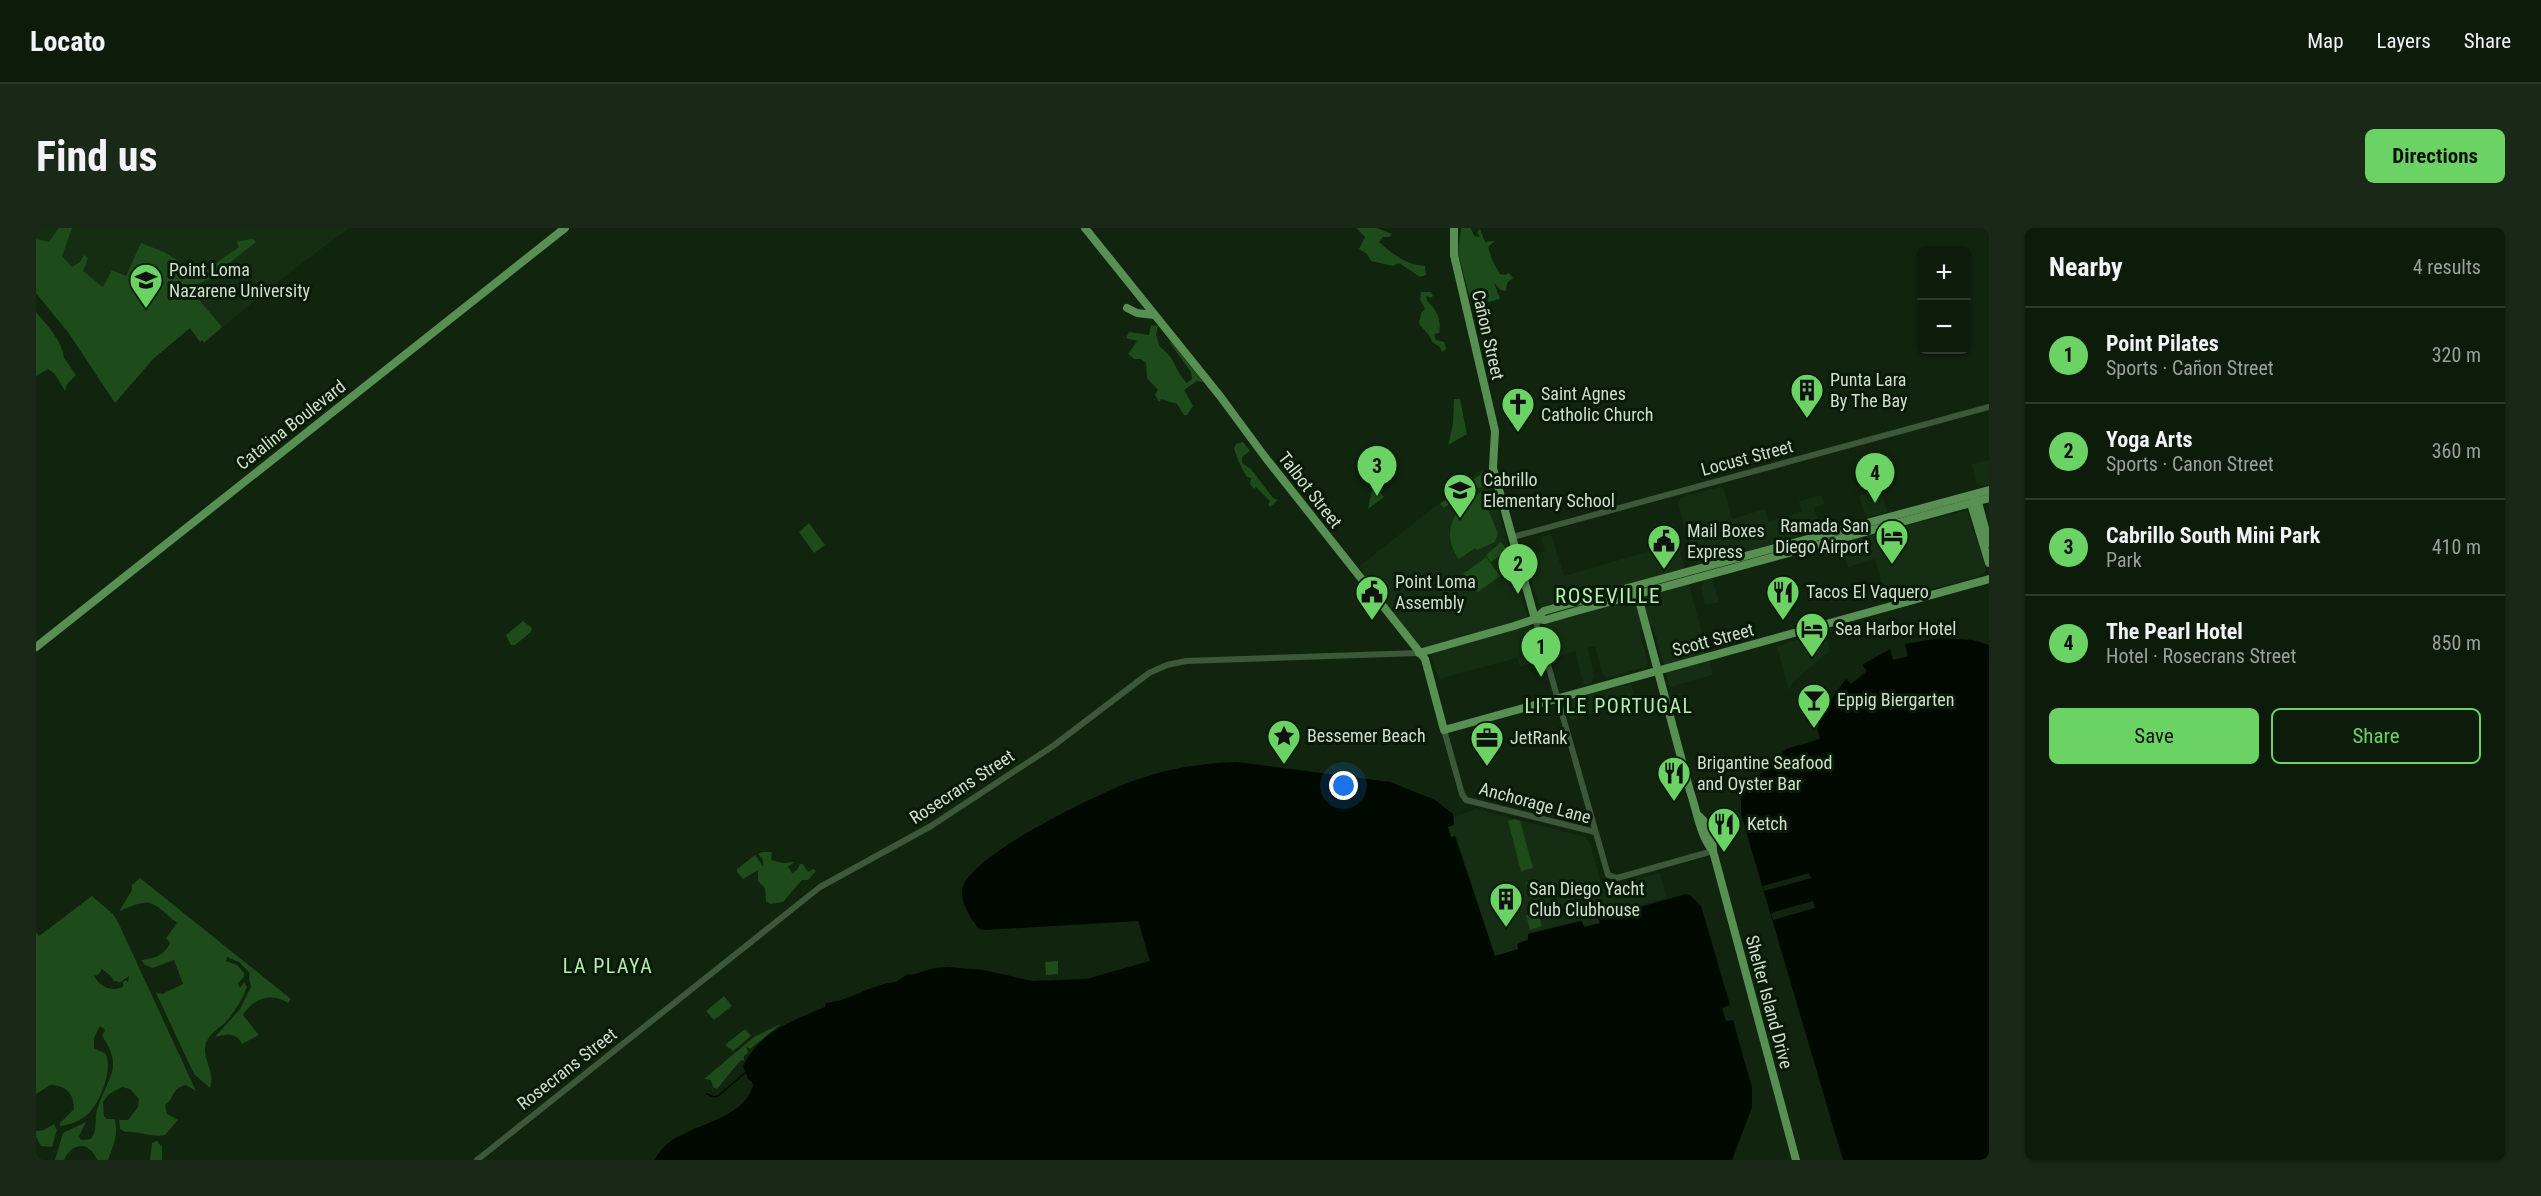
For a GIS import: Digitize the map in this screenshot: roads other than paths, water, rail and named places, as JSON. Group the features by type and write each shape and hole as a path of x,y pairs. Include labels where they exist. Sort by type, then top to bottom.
{"main road":[{"name":"Catalina Boulevard","path":"36,647 565,228"},
{"name":"Talbot Street","path":"1085,228 1209,381 1265,457 1425,659 1444,730"},
{"name":"Cañon Street","path":"1454,228 1454,255 1496,431 1493,468 1535,619"},
{"path":"1137,294 1135,304 1128,308 1154,315"},
{"name":"Rosecrans Street","path":"1419,653 1535,619 1545,620 1636,590 1974,498 1989,490"},
{"path":"1974,498 1979,506 1989,543"},
{"path":"1974,498 1972,507 1989,563"},
{"name":"Rosecrans Street","path":"1974,498 1989,498"},
{"name":"Scott Street","path":"1444,730 1989,579"},
{"path":"1970,585 1989,585"},
{"name":"Shelter Island Drive","path":"1636,590 1705,841 1713,851 1796,1160"}],"street":[{"name":"Locust Street","path":"1512,537 1989,408"},
{"path":"1535,619 1595,832"},
{"name":"Rosecrans Street","path":"477,1160 820,887 911,837 1053,746 1149,673 1167,664 1186,661 1419,653"},
{"name":"Talbot Street","path":"1444,730 1462,794"},
{"name":"Anchorage Lane","path":"1462,794 1469,801 1595,832 1605,870 1612,878 1713,851"}],"waterway":[{"path":"707,1094 718,1096 745,1073"}],"place":[{"name":"Point Loma Nazarene University","path":"146,309"},
{"name":"Punta Lara By The Bay","path":"1807,419"},
{"name":"Saint Agnes Catholic Church","path":"1518,433"},
{"name":"Cabrillo South Mini Park","path":"1377,496"},
{"name":"The Pearl Hotel","path":"1875,503"},
{"name":"Cabrillo Elementary School","path":"1460,519"},
{"name":"Ramada San Diego Airport","path":"1892,565"},
{"name":"Mail Boxes Express","path":"1664,570"},
{"name":"Yoga Arts","path":"1518,594"},
{"name":"Point Loma Assembly","path":"1372,621"},
{"name":"Tacos El Vaquero","path":"1783,621"},
{"name":"Sea Harbor Hotel","path":"1812,658"},
{"name":"Point Pilates","path":"1541,677"},
{"name":"Eppig Biergarten","path":"1814,729"},
{"name":"Bessemer Beach","path":"1284,765"},
{"name":"JetRank","path":"1487,767"},
{"name":"Brigantine Seafood and Oyster Bar","path":"1674,802"},
{"name":"Ketch","path":"1724,853"},
{"name":"San Diego Yacht Club Clubhouse","path":"1506,928"}],"district":[{"name":"ROSEVILLE","path":"1608,596"},
{"name":"LITTLE PORTUGAL","path":"1609,706"},
{"name":"LA PLAYA","path":"608,966"}]}
